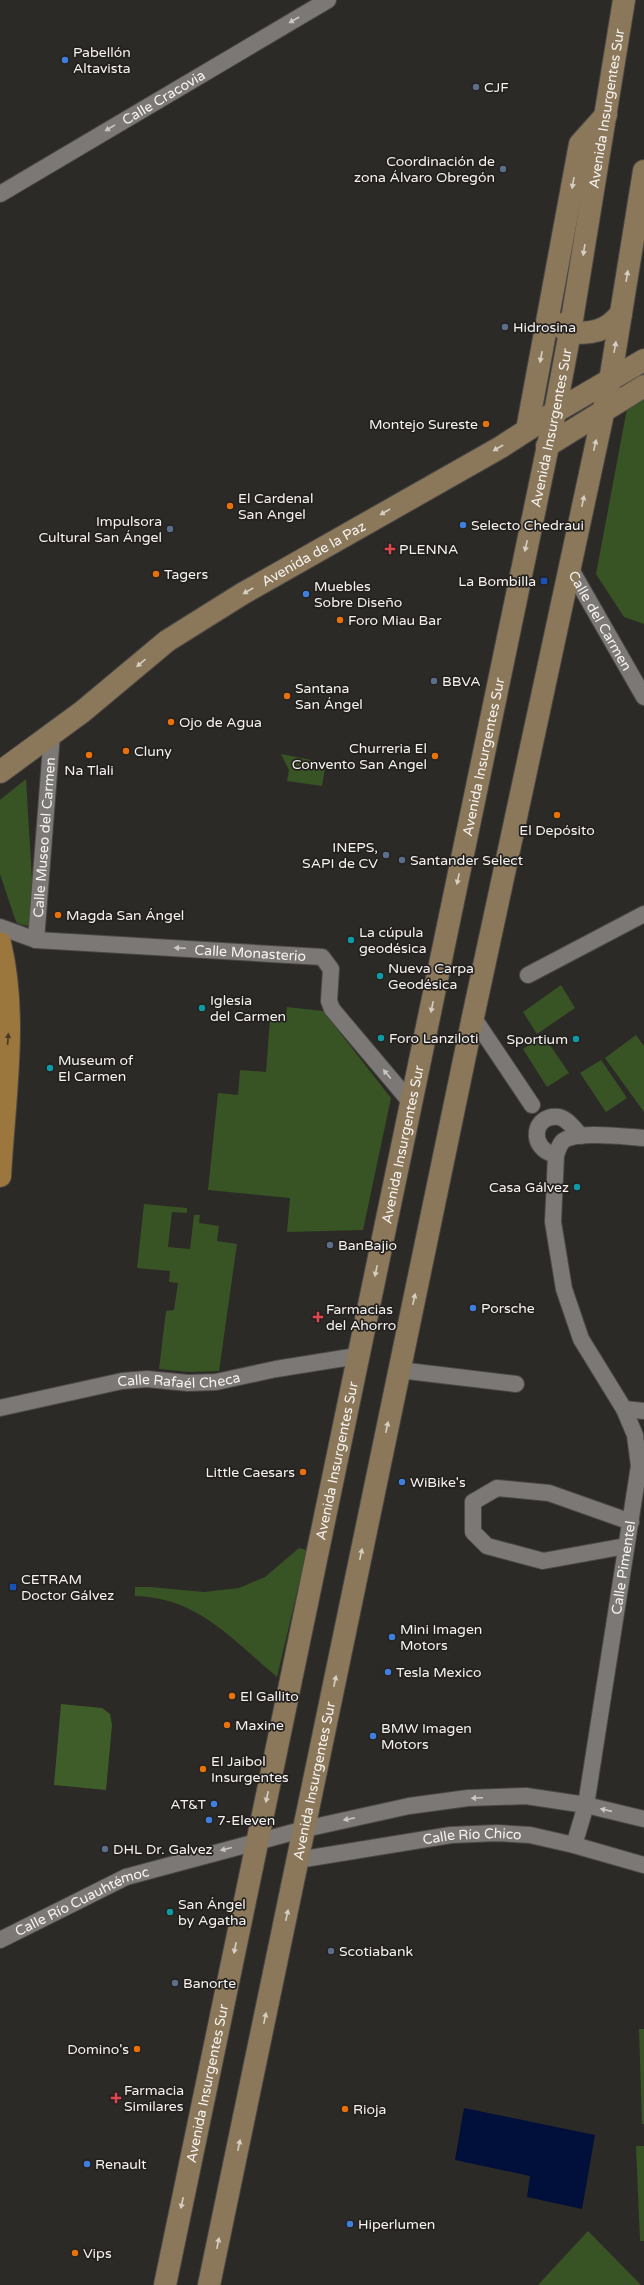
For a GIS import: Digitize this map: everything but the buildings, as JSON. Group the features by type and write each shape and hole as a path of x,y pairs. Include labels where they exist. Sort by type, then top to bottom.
{"main road":[{"name":"Avenida Insurgentes Sur","path":"165,2285 258,1841 357,1356 412,1104 555,412 570,332 624,0"},
{"path":"527,430 552,305 580,144 606,115"},
{"name":"Avenida Insurgentes Sur","path":"209,2285 473,1017 610,380 644,171"},
{"path":"552,305 555,318 561,327 570,332 588,333 599,330 609,326 621,314"},
{"name":"Avenida de la Paz","path":"0,772 82,712 168,641 242,594 527,430 644,360"},
{"path":"547,446 644,386"},
{"path":"0,942 7,982 9,1032 0,1176"}],"street":[{"name":"Calle Cracovia","path":"0,194 328,0"},
{"name":"Calle del Carmen","path":"569,566 644,697"},
{"name":"Calle Museo del Carmen","path":"36,940 52,734"},
{"path":"528,975 644,914"},
{"name":"Calle Monasterio","path":"0,927 36,940 322,957 331,969 329,1001 332,1009 412,1104"},
{"path":"473,1017 532,1105"},
{"path":"556,1155 542,1149 537,1141 537,1131 541,1123 550,1118 560,1117 569,1123 581,1136 644,1138"},
{"name":"Calle Pimentel","path":"575,1842 584,1809 639,1466 635,1435 624,1409 582,1339 564,1289 553,1222 556,1155 564,1141 581,1136"},
{"name":"Calle Rafaél Checa","path":"0,1408 127,1380 147,1379 188,1383 216,1382 327,1360 357,1356"},
{"path":"399,1370 516,1384"},
{"path":"624,1409 644,1411"},
{"path":"626,1546 543,1561 487,1546 473,1532 473,1502 498,1488 549,1493 631,1522"},
{"path":"305,1829 409,1806 468,1798 526,1796 584,1809 644,1819"},
{"name":"Calle Río Cuauhtémoc","path":"0,1940 126,1877 305,1829"},
{"name":"Calle Río Chico","path":"298,1860 451,1835 489,1833 530,1835 575,1842 644,1865"}],"green space":[{"path":"644,393 644,624 624,617 596,574 628,403"},
{"path":"281,754 326,763 322,786 287,781 289,770"},
{"path":"26,779 34,914 31,923 27,926 17,923 0,874 0,800"},
{"path":"561,985 575,1008 537,1034 523,1012"},
{"path":"287,1007 323,1011 391,1098 363,1230 287,1232 290,1198 208,1190 218,1093 238,1095 240,1070 266,1072 270,1019 285,1021"},
{"path":"543,1035 569,1073 547,1087 523,1049"},
{"path":"636,1035 644,1046 644,1112 605,1058"},
{"path":"601,1060 627,1098 606,1112 580,1073"},
{"path":"144,1204 187,1208 187,1213 172,1212 168,1247 190,1249 194,1215 200,1215 199,1223 219,1226 217,1241 237,1244 219,1371 189,1372 159,1369 166,1311 174,1310 178,1283 169,1282 170,1271 137,1268"},
{"path":"299,1548 307,1550 277,1677 229,1635 196,1612 157,1598 135,1596 135,1587 204,1592 239,1588 265,1577"},
{"path":"61,1704 102,1708 110,1714 112,1725 106,1790 54,1785"},
{"path":"639,2029 644,2029 644,2124 642,2124"},
{"path":"636,2146 644,2146 644,2241 640,2241"},
{"path":"588,2231 641,2285 538,2285"}],"water":[{"path":"464,2108 595,2135 582,2209 527,2197 530,2176 455,2160"}],"place":[{"name":"Pabellón Altavista","path":"65,60"},
{"name":"CJF","path":"476,87"},
{"name":"Coordinación de zona Álvaro Obregón","path":"503,169"},
{"name":"Hidrosina","path":"505,327"},
{"name":"Montejo Sureste","path":"486,424"},
{"name":"El Cardenal San Angel","path":"230,506"},
{"name":"Selecto Chedraui","path":"463,525"},
{"name":"Impulsora Cultural San Ángel","path":"170,529"},
{"name":"PLENNA","path":"390,549"},
{"name":"Tagers","path":"156,574"},
{"name":"La Bombilla","path":"544,581"},
{"name":"Muebles Sobre Diseño","path":"306,594"},
{"name":"Foro Miau Bar","path":"340,620"},
{"name":"BBVA","path":"434,681"},
{"name":"Santana San Ángel","path":"287,696"},
{"name":"Ojo de Agua","path":"171,722"},
{"name":"Cluny","path":"126,751"},
{"name":"Na Tlali","path":"89,755"},
{"name":"Churreria El Convento San Angel","path":"435,756"},
{"name":"El Depósito","path":"557,815"},
{"name":"INEPS, SAPI de CV","path":"386,855"},
{"name":"Santander Select","path":"402,860"},
{"name":"Magda San Ángel","path":"58,915"},
{"name":"La cúpula geodésica","path":"351,940"},
{"name":"Nueva Carpa Geodésica","path":"380,976"},
{"name":"Iglesia del Carmen","path":"202,1008"},
{"name":"Foro Lanziloti","path":"381,1038"},
{"name":"Sportium","path":"576,1039"},
{"name":"Museum of El Carmen","path":"50,1068"},
{"name":"Casa Gálvez","path":"577,1187"},
{"name":"BanBajio","path":"330,1245"},
{"name":"Porsche","path":"473,1308"},
{"name":"Farmacias del Ahorro","path":"318,1317"},
{"name":"Little Caesars","path":"303,1472"},
{"name":"WiBike's","path":"402,1482"},
{"name":"CETRAM Doctor Gálvez","path":"13,1587"},
{"name":"Mini Imagen Motors","path":"392,1637"},
{"name":"Tesla Mexico","path":"388,1672"},
{"name":"El Gallito","path":"232,1696"},
{"name":"Maxine","path":"227,1725"},
{"name":"BMW Imagen Motors","path":"373,1736"},
{"name":"El Jaibol Insurgentes","path":"203,1769"},
{"name":"AT&T","path":"214,1804"},
{"name":"7-Eleven","path":"209,1820"},
{"name":"DHL Dr. Galvez","path":"105,1849"},
{"name":"San Ángel by Agatha","path":"170,1912"},
{"name":"Scotiabank","path":"331,1951"},
{"name":"Banorte","path":"175,1983"},
{"name":"Domino's","path":"137,2049"},
{"name":"Farmacia Similares","path":"116,2098"},
{"name":"Rioja","path":"345,2109"},
{"name":"Renault","path":"87,2164"},
{"name":"Hiperlumen","path":"350,2224"},
{"name":"Vips","path":"75,2253"}]}
